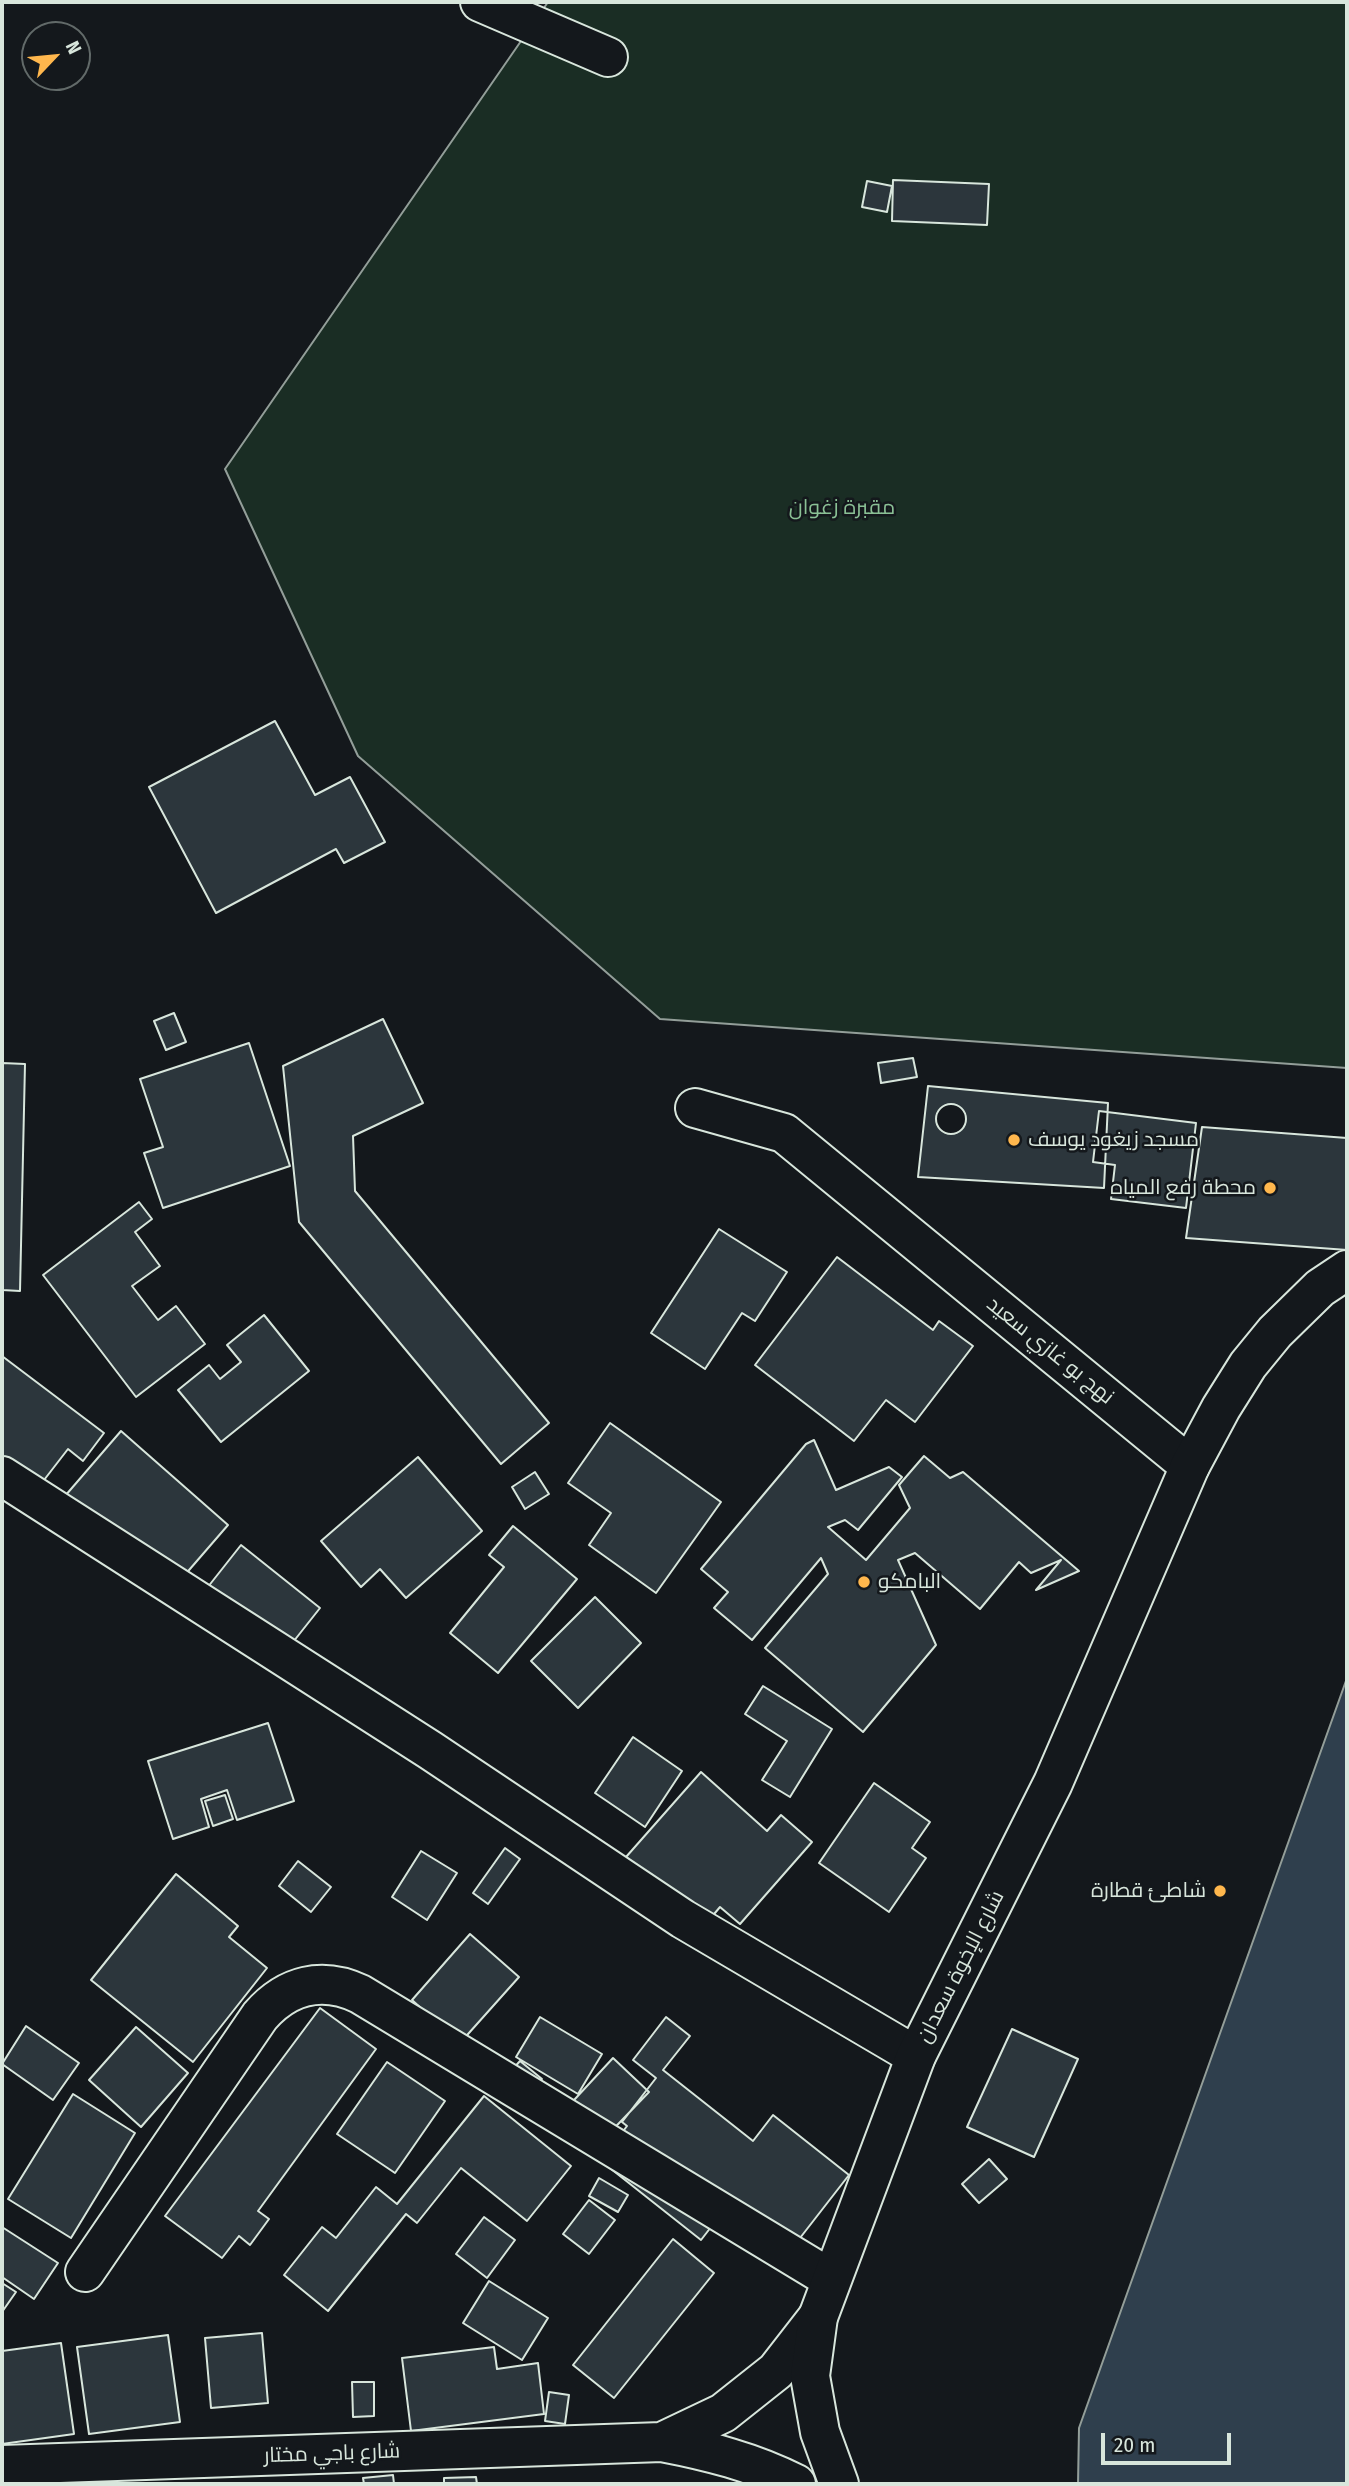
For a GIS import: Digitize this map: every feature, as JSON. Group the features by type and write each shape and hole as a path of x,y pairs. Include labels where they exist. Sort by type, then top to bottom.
{"street":[{"path":"480,2 608,57"},
{"name":"نهج بو غازي سعيد","path":"695,1108 784,1133 1190,1466"},
{"path":"1190,1466 1248,1365 1302,1305 1347,1270"},
{"name":"شارع الإخوة سعدان","path":"839,2484 820,2431 810,2376 818,2317 831,2279 916,2056 1052,1783 1190,1466"},
{"path":"2,1476 430,1751 683,1919 916,2056"},
{"path":"85,2272 260,2016 284,1994 314,1984 330,1984 360,1994 831,2279"},
{"name":"شارع باجي مختار","path":"662,2442 723,2413 776,2371 818,2317"},
{"name":"شارع باجي مختار","path":"2,2465 662,2442 716,2452 768,2470 796,2484"}],"green space":[{"name":"مقبرة زغوان","path":"548,2 1347,2 1347,1068 660,1019 358,756 225,469"}],"water":[{"path":"1347,1678 1347,2484 1078,2484 1079,2428"}],"building":[{"path":"893,180 989,184 987,225 892,221"},
{"path":"867,181 892,186 887,212 862,207"},
{"path":"275,721 315,795 350,777 385,842 344,863 336,849 216,913 149,787"},
{"path":"174,1013 186,1042 166,1050 154,1021"},
{"path":"383,1019 423,1103 353,1136 355,1191 549,1423 501,1464 299,1222 283,1066"},
{"path":"249,1043 290,1166 163,1208 144,1153 163,1147 140,1079"},
{"path":"913,1058 917,1077 881,1083 878,1063"},
{"path":"2,1063 25,1064 20,1291 2,1290"},
{"name":"مسجد زيغود يوسف","path":"928,1086 1108,1103 1104,1188 918,1177"},
{"path":"951,1104 962,1108 966,1119 962,1130 951,1134 940,1130 936,1119 940,1108"},
{"path":"1099,1111 1196,1123 1186,1208 1111,1199 1115,1165 1093,1162"},
{"name":"محطة رفع المياه","path":"1202,1127 1347,1138 1347,1250 1186,1238"},
{"path":"139,1202 152,1219 135,1232 160,1266 132,1286 158,1320 176,1306 205,1344 136,1397 43,1275"},
{"path":"719,1229 787,1272 755,1321 742,1313 705,1369 651,1333"},
{"path":"837,1257 933,1330 939,1321 973,1346 915,1422 886,1400 854,1441 755,1365"},
{"path":"264,1315 309,1371 221,1442 178,1390 209,1365 220,1379 241,1362 227,1345"},
{"path":"2,1356 104,1433 83,1461 68,1449 34,1493 2,1468"},
{"path":"610,1423 721,1502 656,1593 589,1545 611,1513 568,1483"},
{"path":"121,1431 228,1525 177,1584 65,1496"},
{"name":"البامكو","path":"814,1440 836,1490 889,1467 902,1477 858,1530 845,1520 828,1527 866,1560 910,1508 899,1485 924,1456 950,1478 963,1472 1079,1571 1036,1590 1061,1560 1031,1573 1019,1562 980,1609 915,1553 898,1560 936,1645 863,1732 765,1648 828,1574 821,1558 752,1640 714,1608 728,1592 701,1569 806,1444"},
{"path":"418,1457 482,1531 406,1598 380,1569 361,1587 321,1541"},
{"path":"535,1472 549,1494 525,1509 512,1487"},
{"path":"513,1526 577,1579 498,1673 450,1633 504,1567 489,1555"},
{"path":"241,1545 320,1608 282,1656 196,1602"},
{"path":"595,1597 641,1643 578,1708 531,1661"},
{"path":"763,1686 832,1729 790,1797 762,1780 787,1741 745,1714"},
{"path":"268,1723 294,1801 237,1820 227,1790 201,1799 209,1827 173,1839 148,1761"},
{"path":"633,1737 682,1771 645,1827 595,1793"},
{"path":"701,1772 767,1831 781,1815 812,1842 740,1924 720,1907 704,1926 626,1857"},
{"path":"874,1783 930,1822 912,1848 926,1858 889,1912 819,1863"},
{"path":"225,1795 233,1819 213,1826 205,1801"},
{"path":"505,1848 520,1859 488,1904 473,1893"},
{"path":"421,1851 457,1873 427,1920 392,1897"},
{"path":"298,1861 331,1887 311,1912 279,1886"},
{"path":"176,1874 238,1926 229,1937 267,1968 193,2062 91,1980"},
{"path":"470,1934 519,1977 460,2043 412,2000"},
{"path":"320,2008 376,2049 258,2211 269,2219 250,2245 239,2236 222,2258 165,2216"},
{"path":"540,2017 602,2054 578,2094 516,2057"},
{"path":"666,2017 690,2036 663,2070 753,2141 773,2115 849,2175 779,2265 718,2218 701,2240 601,2161 627,2126 622,2122 656,2078 633,2060"},
{"path":"26,2026 79,2063 53,2100 2,2064"},
{"path":"136,2027 188,2073 141,2127 89,2080"},
{"path":"1012,2029 1078,2059 1034,2157 967,2127"},
{"path":"613,2058 649,2092 597,2146 562,2113"},
{"path":"520,2061 542,2079 534,2089 511,2071"},
{"path":"387,2062 445,2101 395,2173 337,2134"},
{"path":"73,2094 135,2133 71,2238 8,2199"},
{"path":"484,2096 571,2166 527,2221 461,2168 417,2223 406,2214 328,2311 284,2275 322,2227 336,2238 376,2187 397,2204"},
{"path":"989,2159 1007,2179 979,2203 962,2184"},
{"path":"599,2178 628,2195 618,2212 589,2196"},
{"path":"589,2200 615,2220 589,2254 563,2234"},
{"path":"484,2217 515,2240 487,2278 456,2254"},
{"path":"2,2227 58,2263 34,2299 2,2277"},
{"path":"673,2239 714,2273 614,2398 573,2365"},
{"path":"489,2281 548,2318 522,2360 463,2323"},
{"path":"2,2283 16,2292 2,2312"},
{"path":"262,2333 268,2403 211,2408 205,2338"},
{"path":"168,2335 180,2422 89,2434 77,2347"},
{"path":"61,2343 74,2434 2,2444 2,2351"},
{"path":"494,2347 497,2369 538,2363 544,2414 411,2431 402,2358"},
{"path":"352,2382 374,2382 374,2416 353,2417"},
{"path":"549,2392 569,2395 565,2424 545,2421"},
{"path":"393,2475 394,2484 364,2484 363,2478"},
{"path":"476,2477 477,2484 444,2484 444,2478"}],"place":[{"name":"مسجد زيغود يوسف","path":"1014,1140"},
{"name":"محطة رفع المياه","path":"1270,1188"},
{"name":"البامكو","path":"864,1582"},
{"name":"شاطئ قطارة","path":"1220,1891"}]}
